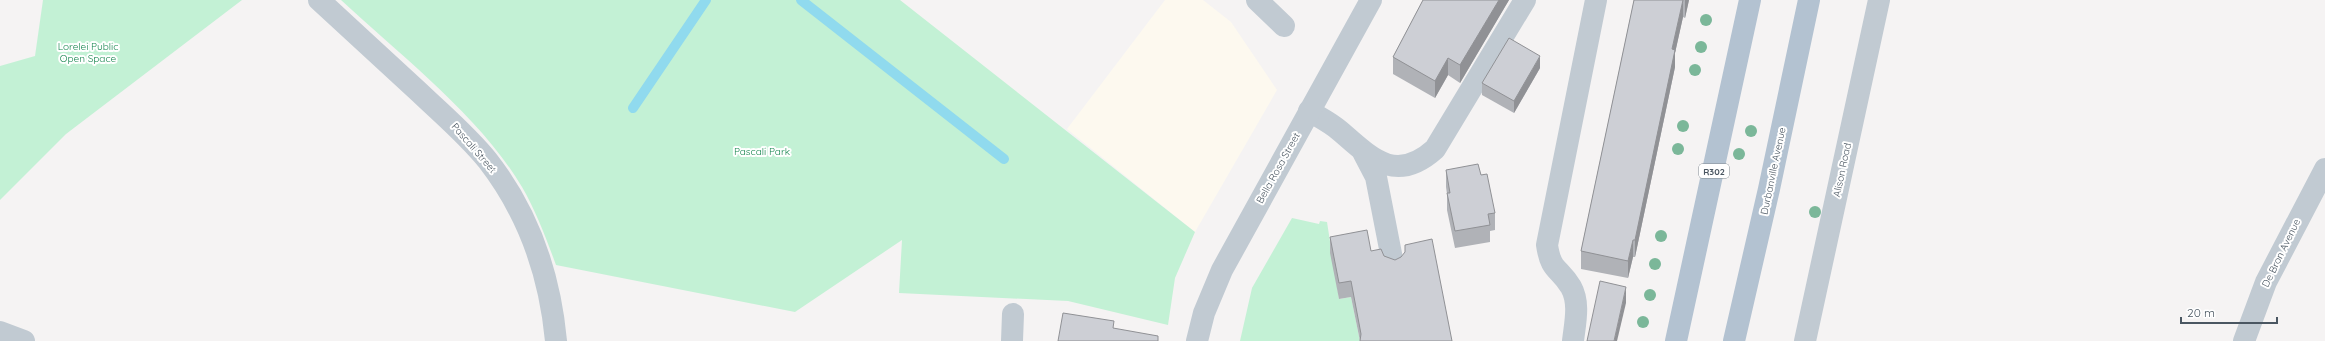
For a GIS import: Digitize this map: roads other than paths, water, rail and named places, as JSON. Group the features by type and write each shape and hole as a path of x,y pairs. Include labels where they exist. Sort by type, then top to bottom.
{"main road":[{"name":"R302","path":"1676,341 1750,0"},
{"name":"Durbanville Avenue","path":"1734,341 1769,189 1809,0"}],"street":[{"name":"Pascali Street","path":"319,0 465,134 488,162 509,192 526,224 539,256 549,289 556,341"},
{"path":"1257,0 1284,26"},
{"name":"Bella Rosa Street","path":"1197,341 1204,313 1222,270 1371,0"},
{"path":"1364,154 1378,162 1392,166 1408,166 1418,162 1435,150 1525,0"},
{"path":"1573,341 1577,306 1572,288 1551,264 1547,245 1596,0"},
{"name":"Alison Road","path":"1805,341 1879,0"},
{"path":"1309,111 1339,130 1364,154 1372,165 1376,177 1393,264"},
{"name":"De Bron Avenue","path":"2244,341 2266,282 2325,169"},
{"path":"1012,341 1013,314"},
{"path":"0,332 24,341"}],"waterway":[{"path":"633,108 706,0"},
{"path":"801,0 1004,159"}],"park label":[{"name":"Lorelei Public Open Space","path":"88,52"},
{"name":"Pascali Park","path":"762,151"}]}
